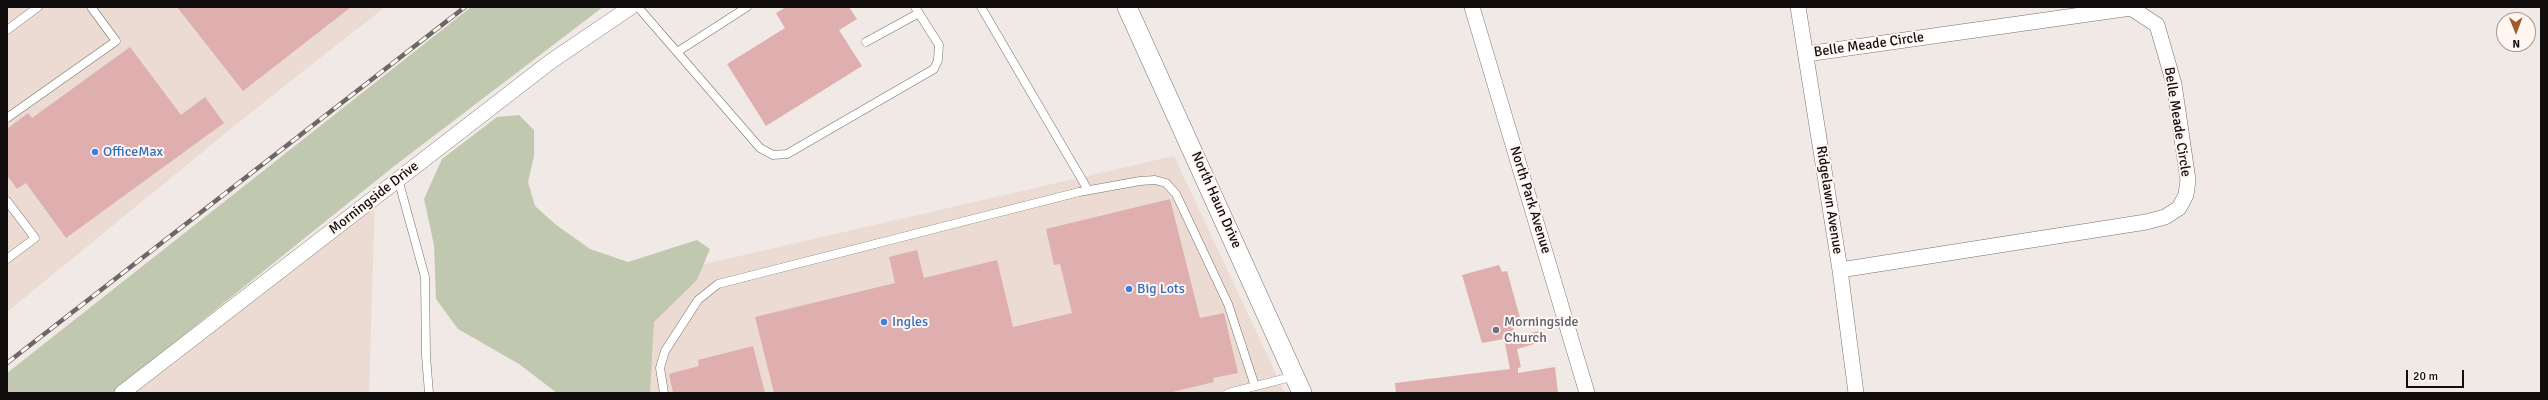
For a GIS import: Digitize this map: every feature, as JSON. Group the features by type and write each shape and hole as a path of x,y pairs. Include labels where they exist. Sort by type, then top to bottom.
{"street":[{"name":"Morningside Drive","path":"122,393 550,62 630,7"},
{"name":"North Haun Drive","path":"1128,7 1298,385"},
{"name":"North Park Avenue","path":"1472,7 1587,393"},
{"name":"Ridgelawn Avenue","path":"1798,7 1840,270 1856,393"},
{"name":"Belle Meade Circle","path":"1806,54 2132,8 2157,25 2174,84 2188,180 2186,195 2179,208 2165,217 2146,222 1840,270"}],"lane":[{"path":"7,30 38,7"},
{"path":"7,118 116,41 91,7"},
{"path":"638,7 760,148 773,155 787,154 934,69 938,60 939,45 917,10 866,42"},
{"path":"677,52 747,7"},
{"path":"981,7 1088,190"},
{"path":"398,179 425,277 426,356 429,393"},
{"path":"664,393 660,368 665,351 698,300 718,284 1088,190 1140,180 1156,180 1166,183 1176,194 1228,304 1255,386"},
{"path":"7,201 35,238 7,259"},
{"path":"1228,393 1255,386 1298,385"}],"shaded area":[{"path":"7,7 385,7 249,114 7,312"},
{"path":"1174,156 1285,393 610,393 609,286"},
{"path":"375,197 369,393 122,393"}],"green space":[{"path":"471,7 603,7 393,167 112,393 7,393 7,373"},
{"path":"519,115 534,130 534,156 528,182 535,206 555,224 590,249 628,262 697,240 710,249 697,280 654,322 650,393 557,393 519,364 458,329 436,299 434,245 424,199 442,159 497,117"}],"building":[{"path":"177,7 351,7 243,91"},
{"path":"786,7 849,7 857,19 839,30 862,66 766,126 727,64 785,28 776,13"},
{"name":"OfficeMax","path":"130,47 181,115 205,97 224,123 66,238 26,183 17,189 7,175 7,129 28,113 32,118"},
{"path":"1170,199 1200,318 1224,313 1238,373 1213,378 1214,382 1168,393 774,393 755,317 895,283 889,257 917,250 924,278 997,260 1013,327 1072,313 1060,264 1054,265 1046,229"},
{"name":"Morningside Church","path":"1499,265 1502,272 1507,271 1522,325 1513,328 1516,337 1538,331 1541,342 1517,349 1521,367 1518,368 1518,373 1555,367 1558,393 1396,393 1395,383 1510,369 1504,339 1482,343 1462,275"},
{"path":"753,346 765,393 673,393 669,374 699,366 698,360"}],"railway":[{"path":"7,363 465,7"}],"place":[{"name":"OfficeMax","path":"95,152"},
{"name":"Big Lots","path":"1129,289"},
{"name":"Ingles","path":"884,322"},
{"name":"Morningside Church","path":"1496,330"}]}
